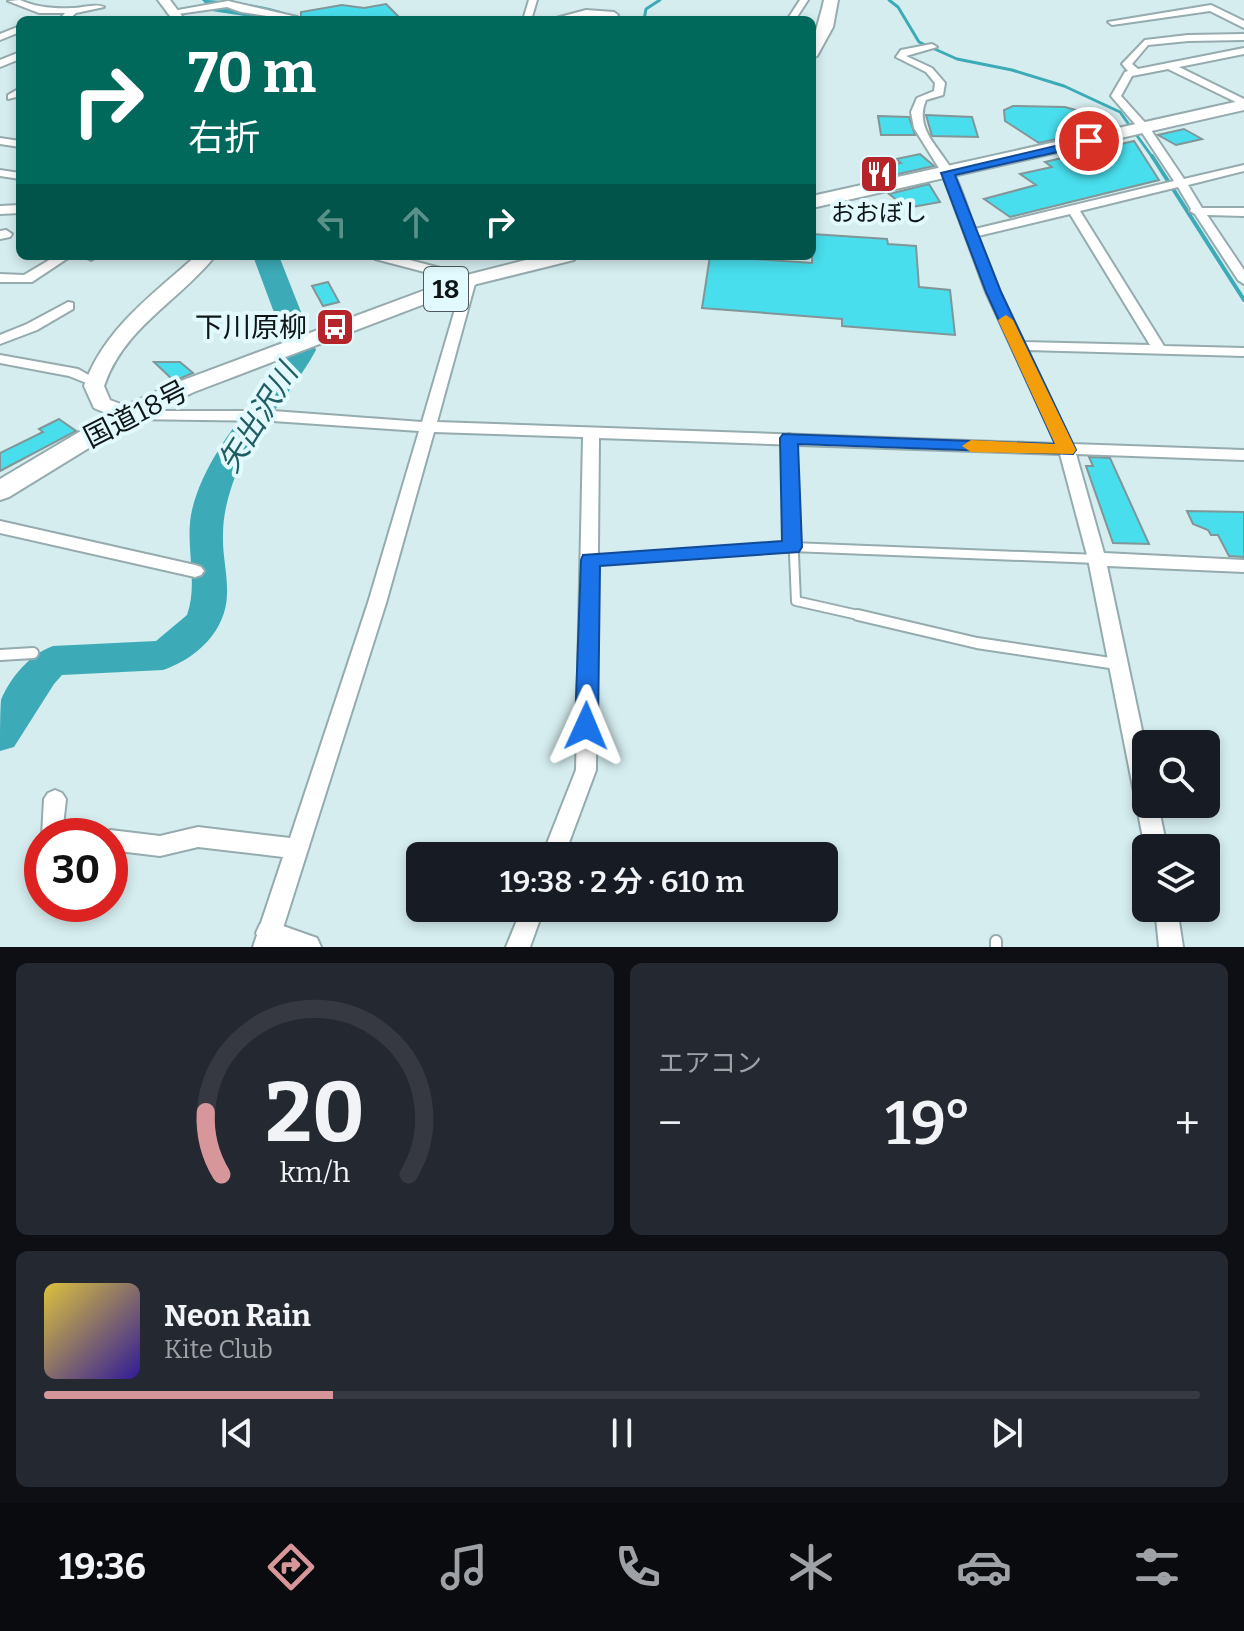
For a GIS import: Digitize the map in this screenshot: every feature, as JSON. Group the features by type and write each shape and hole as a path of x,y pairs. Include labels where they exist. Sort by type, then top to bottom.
{"highway":[{"path":"816,46 826,27 831,0"},
{"path":"816,201 1145,129 1244,104"},
{"path":"470,280 478,260"},
{"name":"18","path":"470,280 551,260"},
{"name":"国道18号","path":"0,491 127,414 279,350 470,280"}],"main road":[{"path":"127,414 107,410 95,400 94,382 103,360 122,334 202,260"}],"street":[{"path":"16,0 12,1 39,10 73,11 100,7"},
{"path":"586,13 595,0"},
{"path":"171,11 222,4 288,16"},
{"path":"1112,22 1211,8 1244,25"},
{"path":"67,16 73,11"},
{"path":"572,16 586,13 613,16"},
{"path":"1135,72 1127,64 1145,43 1244,37"},
{"path":"932,47 904,52 901,57 929,70 940,83 939,93 922,98 916,112 919,128 948,173 1017,346 1067,450 1097,559 1132,735"},
{"path":"1244,51 1128,74 1116,96 1145,129 1244,280"},
{"path":"1170,66 1244,104"},
{"path":"970,234 1244,168"},
{"path":"1074,211 1160,350"},
{"path":"1196,211 1244,212"},
{"path":"0,278 27,279 58,260"},
{"path":"308,947 267,940 377,603 470,280 394,260"},
{"path":"0,340 32,327 68,306"},
{"path":"1017,346 1244,352"},
{"path":"0,359 73,372 94,382"},
{"path":"127,414 273,416 429,427 1244,455"},
{"path":"558,842 586,770 591,432"},
{"path":"0,527 195,571"},
{"path":"1097,559 1244,566"},
{"path":"53,818 55,799"},
{"path":"128,842 160,846 198,837 296,849"},
{"path":"518,947 528,922"},
{"path":"1168,922 1171,947"}],"lane":[{"path":"789,438 796,601 977,643 1117,664"},
{"path":"590,560 792,547 1097,559"},
{"path":"0,655 33,653"}],"building":[{"path":"386,4 398,16 301,16 301,12 342,5 364,8"},
{"path":"1013,106 1065,107 1097,116 1110,127 1039,143 1005,121 1004,110"},
{"path":"926,115 972,117 978,137 932,136"},
{"path":"878,116 909,117 915,135 881,135"},
{"path":"1184,129 1202,139 1176,145 1158,135"},
{"path":"1120,141 1121,144 1134,141 1159,180 1010,217 984,199 1036,185 1020,174 1052,167 1045,162 1062,158 1059,155"},
{"path":"920,154 934,166 872,180 862,171 901,163 896,159"},
{"path":"929,184 940,202 907,208 889,194"},
{"path":"816,234 887,239 888,244 916,246 919,287 950,290 955,335 842,326 842,319 702,308 709,260 812,263 816,260"},
{"path":"328,282 339,302 323,306 312,286"},
{"path":"154,362 180,362 193,373 174,381"},
{"path":"59,419 76,431 0,471 0,453 43,432 39,429"},
{"path":"1089,457 1110,458 1149,544 1113,543 1086,466 1093,466"},
{"path":"1187,511 1244,512 1244,557 1229,556 1218,535 1211,535 1208,530 1193,524"}],"waterway":[{"name":"矢出沢川","path":"211,0 218,7 277,16"},
{"path":"645,16 646,9 660,0"},
{"path":"889,0 898,7 919,42 957,59 1012,70 1064,86 1120,112 1153,158"},
{"path":"1152,156 1244,300"},
{"name":"矢出沢川","path":"0,735 40,673 53,661 163,655 186,639 204,619 209,598 206,527 221,471 302,350 268,260"}],"slow traffic":[{"path":"971,446 1067,450 1006,320"}],"place":[{"name":"おおぼし","path":"879,174"},
{"name":"下川原柳","path":"335,327"}],"route":[{"path":"586,726 590,560 792,547 789,438 1067,450 993,292 948,173 1089,141"}]}
